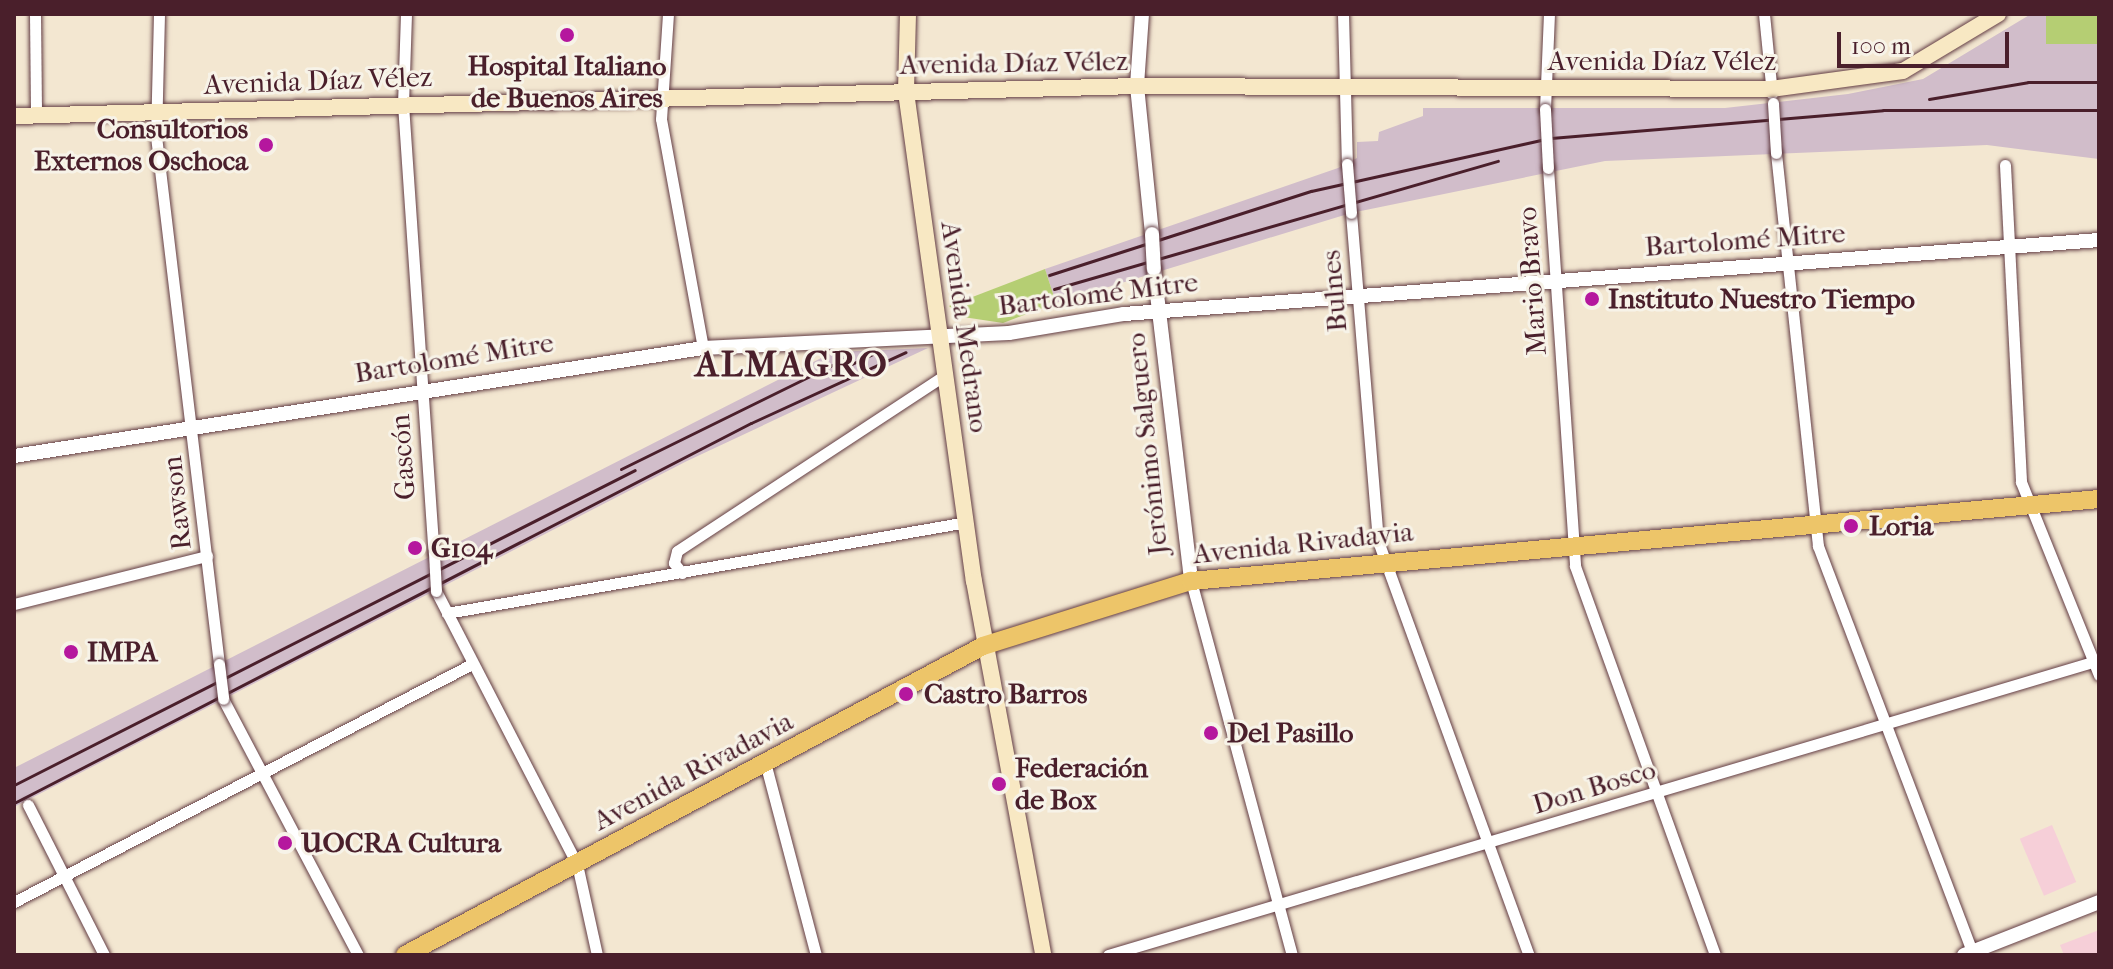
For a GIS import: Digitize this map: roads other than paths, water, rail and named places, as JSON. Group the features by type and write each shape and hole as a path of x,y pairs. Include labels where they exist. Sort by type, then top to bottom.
{"main road":[{"name":"Avenida Medrano","path":"908,14 906,92 983,646 1043,955"},
{"name":"Avenida Díaz Vélez","path":"14,116 1137,86 1341,84 1545,87 1772,96 1903,71 1993,15"},
{"name":"Avenida Rivadavia","path":"405,955 766,766 983,646 1191,581 2099,499"}],"street":[{"path":"35,14 36,116"},
{"name":"Rawson","path":"159,14 155,112 223,699 358,955"},
{"name":"Gascón","path":"406,14 403,104 436,591 577,864 597,955"},
{"path":"668,14 660,97 703,348"},
{"name":"Jerónimo Salguero","path":"1142,14 1137,86 1154,269 1191,581"},
{"name":"Bulnes","path":"1343,14 1341,84 1378,541 1529,955"},
{"name":"Mario Bravo","path":"1549,14 1545,109 1574,545 1656,793 1715,955"},
{"path":"1764,14 1815,524 1970,954 2099,902"},
{"path":"2005,165 2006,247 2027,505 2099,675"},
{"name":"Bartolomé Mitre","path":"14,456 423,387 703,348 939,331 1009,333 1051,321 2099,240"},
{"path":"682,573 674,563 677,551 945,375"},
{"path":"447,613 967,522"},
{"path":"14,604 207,556"},
{"path":"1191,581 1292,955"},
{"name":"Don Bosco","path":"1108,955 1279,907 2093,662"},
{"path":"14,902 472,664"},
{"path":"766,766 816,955"},
{"path":"28,805 104,955"}],"railway":[{"path":"1929,99 2028,82 2099,82"},
{"path":"1049,275 1311,191 1551,138 1883,110 2099,110"},
{"path":"1054,289 1498,161"},
{"path":"839,370 879,351"},
{"path":"14,803 751,423 906,352"},
{"path":"621,469 847,358"},
{"path":"14,785 635,470"}],"place":[{"name":"Hospital Italiano de Buenos Aires","path":"567,35"},
{"name":"Consultorios Externos Oschoca","path":"266,145"},
{"name":"Instituto Nuestro Tiempo","path":"1592,299"},
{"name":"Loria","path":"1851,526"},
{"name":"G104","path":"415,548"},
{"name":"IMPA","path":"71,652"},
{"name":"Castro Barros","path":"906,694"},
{"name":"Del Pasillo","path":"1211,733"},
{"name":"Federación de Box","path":"999,784"},
{"name":"UOCRA Cultura","path":"285,843"}],"district":[{"name":"ALMAGRO","path":"792,365"}]}
